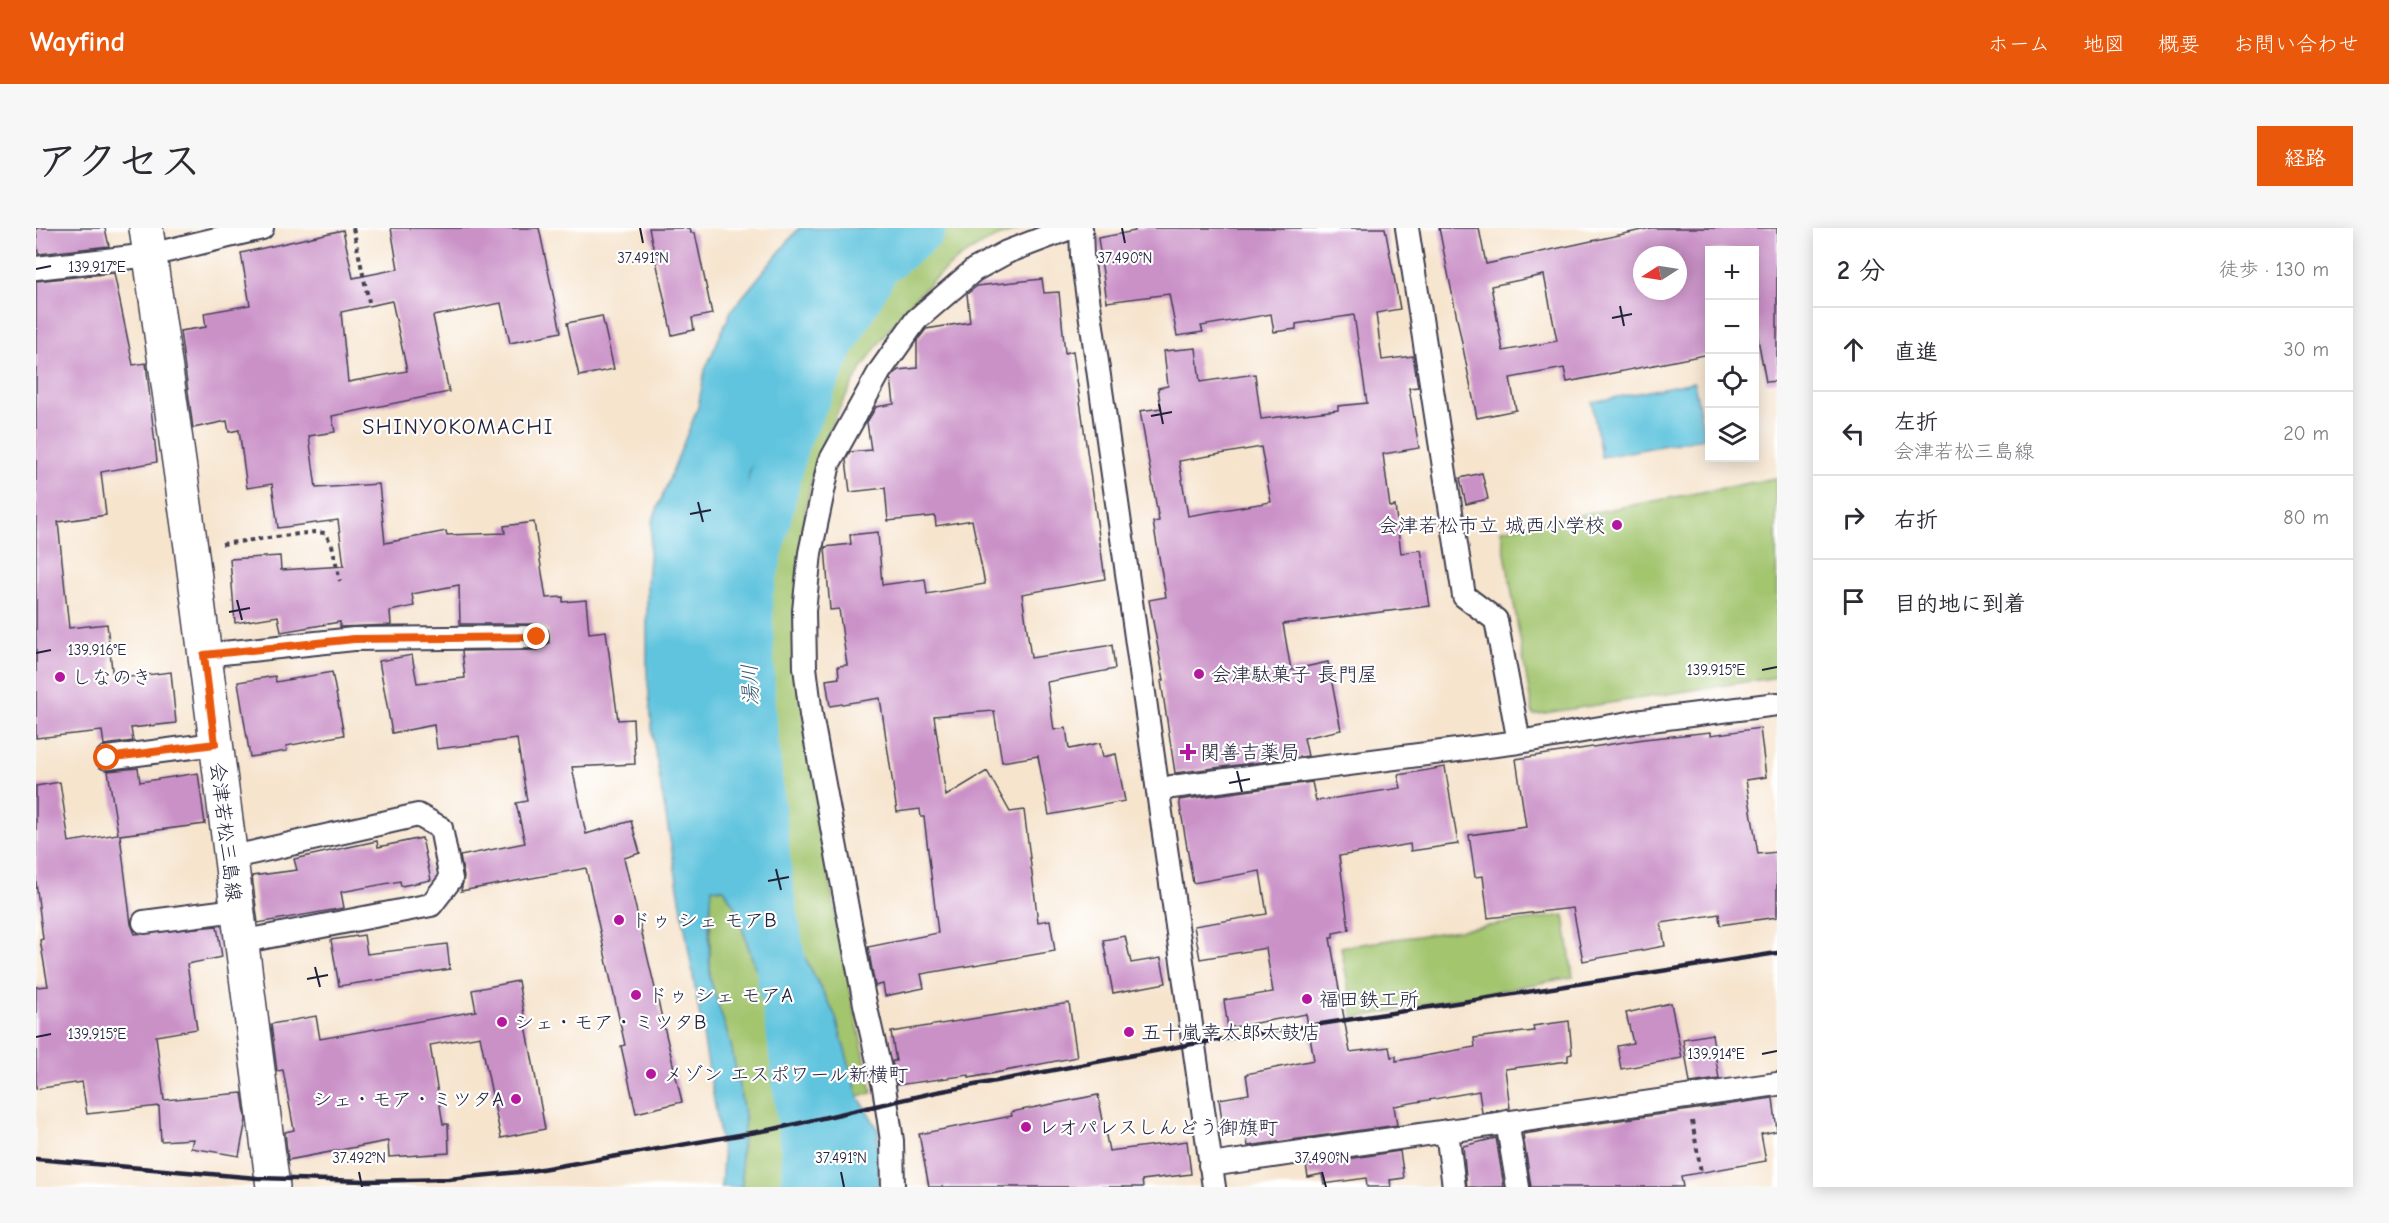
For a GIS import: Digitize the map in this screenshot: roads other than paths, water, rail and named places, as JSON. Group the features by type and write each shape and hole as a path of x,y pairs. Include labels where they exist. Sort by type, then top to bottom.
{"main road":[{"name":"会津若松三島線","path":"148,241 191,546 229,858 273,1187"}],"street":[{"path":"36,268 148,241 262,228"},
{"path":"893,1187 892,1141 884,1087 865,1004 811,715 805,668 804,611 818,505 834,454 880,371 916,320 974,270 1007,252 1070,228"},
{"path":"1081,228 1082,256 1214,1187"},
{"path":"1407,228 1464,596 1496,620 1519,742"},
{"path":"204,655 354,639 537,637"},
{"path":"1172,787 1519,742 1635,722 1777,704"},
{"path":"107,758 215,744"},
{"path":"144,922 238,926 431,905 451,879 441,828 418,815 229,858"},
{"path":"1210,1165 1777,1084"},
{"path":"1507,1122 1518,1187"},
{"path":"1447,1131 1454,1187"}],"water":[{"path":"799,228 905,228 860,270 816,341 750,470 731,596 725,663 726,704 779,886 803,954 835,1015 858,1096 878,1129 879,1187 826,1187 821,1139 825,1103 820,1082 804,1040 770,998 755,967 736,909 724,889 712,888 709,927 710,979 731,1045 745,1118 741,1155 742,1187 721,1187 723,1158 653,739 647,673 647,581 652,522 698,407 705,370 731,311"},
{"path":"1694,382 1705,438 1601,457 1592,402"}],"waterway":[{"name":"湯川","path":"806,1187 808,1167 792,1033 768,889 750,711 747,595 784,441 830,343 874,265 920,228"}],"railway":[{"path":"36,1159 257,1178 366,1181 448,1179 530,1171 774,1129 937,1092 1192,1044 1777,953"}],"place":[{"name":"会津若松市立 城西小学校","path":"1617,525"},
{"name":"会津駄菓子 長門屋","path":"1199,674"},
{"name":"しなのき","path":"60,677"},
{"name":"関善吉薬局","path":"1188,752"},
{"name":"ドゥ シェ モアB","path":"619,920"},
{"name":"ドゥ シェ モアA","path":"636,995"},
{"name":"福田鉄工所","path":"1307,999"},
{"name":"シェ・モア・ミツタB","path":"502,1022"},
{"name":"五十嵐幸太郎太鼓店","path":"1129,1032"},
{"name":"メゾン エスポワール新横町","path":"651,1074"},
{"name":"シェ・モア・ミツタA","path":"516,1099"},
{"name":"レオパレスしんどう御旗町","path":"1026,1127"}],"district":[{"name":"SHINYOKOMACHI","path":"458,426"}]}
